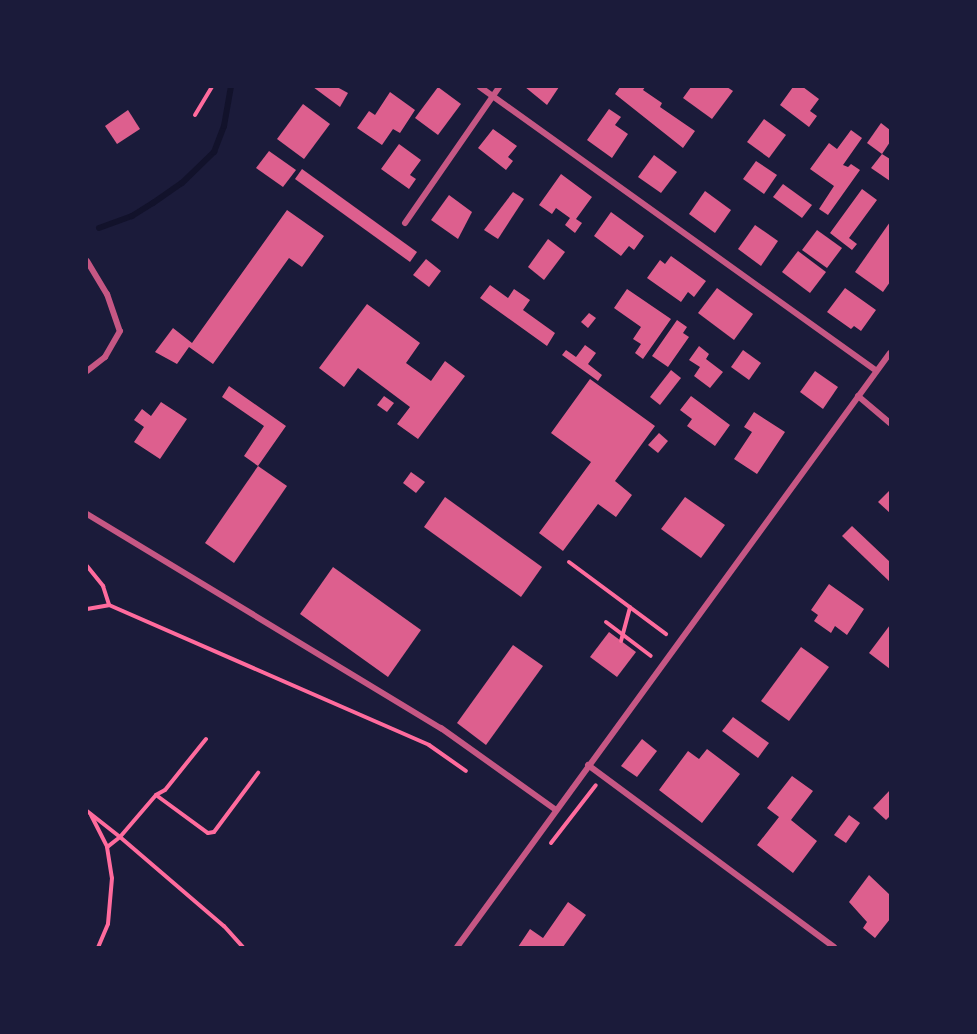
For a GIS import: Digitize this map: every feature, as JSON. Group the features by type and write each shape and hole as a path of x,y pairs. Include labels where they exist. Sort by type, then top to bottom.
{"street":[{"path":"480,87 876,371"},
{"path":"405,223 499,87"},
{"path":"87,261 107,294 120,331 105,357 87,370"},
{"path":"457,947 890,352"},
{"path":"858,396 890,423"},
{"path":"87,514 441,728 556,810"},
{"path":"588,765 834,947"}],"path":[{"path":"195,115 212,87"},
{"path":"569,562 666,634"},
{"path":"87,566 103,586 109,605"},
{"path":"87,609 109,605 429,745 466,771"},
{"path":"621,641 630,607"},
{"path":"606,622 651,656"},
{"path":"107,847 120,837 156,795 165,790 206,739"},
{"path":"156,795 208,833 214,832 258,773"},
{"path":"550,844 603,776"},
{"path":"88,812 120,837 243,947"},
{"path":"88,812 107,847 112,878 108,924 98,947"}],"building":[{"path":"313,87 337,87 348,93 340,107"},
{"path":"438,87 461,104 438,135 415,118"},
{"path":"525,87 559,87 547,105"},
{"path":"620,87 645,87 643,90 662,103 660,107 695,131 683,148 615,94"},
{"path":"691,87 727,87 733,91 712,119 683,98"},
{"path":"793,87 803,87 819,99 810,111 817,116 809,127 780,105"},
{"path":"390,92 415,110 400,133 393,129 382,145 357,128 369,111 375,115"},
{"path":"303,104 330,124 304,159 277,139"},
{"path":"609,109 621,117 615,125 628,134 612,158 587,140"},
{"path":"128,110 140,129 117,144 105,126"},
{"path":"764,119 786,135 769,158 747,142"},
{"path":"881,123 890,130 890,142 882,154 867,143"},
{"path":"493,129 517,146 508,157 513,161 506,170 478,148"},
{"path":"851,130 862,138 843,165 848,167 851,164 860,170 828,215 819,209 834,186 810,169 829,143 837,149"},
{"path":"399,144 421,160 410,175 416,179 409,189 381,169"},
{"path":"269,151 296,170 283,187 256,168"},
{"path":"882,154 890,159 890,181 871,168"},
{"path":"654,155 677,172 661,193 638,177"},
{"path":"756,161 777,175 764,194 743,179"},
{"path":"302,169 417,252 410,262 295,179"},
{"path":"561,174 592,197 576,219 582,223 575,233 565,225 570,218 556,208 552,214 539,205"},
{"path":"783,184 812,205 802,218 773,197"},
{"path":"862,189 877,200 849,238 857,244 852,250 830,233"},
{"path":"705,191 731,210 715,233 689,214"},
{"path":"513,192 524,199 498,239 484,230"},
{"path":"449,195 472,212 458,239 431,220"},
{"path":"287,210 324,236 302,267 289,258 213,364 189,347 177,364 155,352 173,328 192,343"},
{"path":"611,212 644,236 634,250 629,246 621,256 594,236"},
{"path":"890,222 890,282 883,292 855,272"},
{"path":"755,225 778,241 761,266 738,249"},
{"path":"817,230 842,248 827,268 802,250"},
{"path":"548,239 565,252 544,280 528,267"},
{"path":"798,251 826,272 810,293 782,272"},
{"path":"671,256 706,281 694,297 688,292 681,302 647,278 660,260 665,264"},
{"path":"426,259 441,271 429,287 413,275"},
{"path":"490,285 508,298 514,289 530,300 523,310 555,333 547,346 480,298"},
{"path":"717,288 753,314 734,340 698,313"},
{"path":"845,288 876,310 861,331 854,326 851,329 827,312"},
{"path":"627,289 671,319 643,359 635,353 641,344 633,339 641,327 614,308"},
{"path":"367,304 420,343 406,363 431,381 445,361 465,376 418,439 397,424 410,407 358,368 344,387 319,368"},
{"path":"589,313 596,318 588,328 581,322"},
{"path":"677,320 687,327 683,333 689,337 668,367 652,356"},
{"path":"585,345 596,353 588,364 602,375 598,381 562,355 566,350 576,357"},
{"path":"699,346 709,354 706,359 723,372 710,388 694,376 700,367 689,360"},
{"path":"743,350 761,363 749,380 731,367"},
{"path":"671,370 681,378 660,405 650,397"},
{"path":"815,371 838,387 823,409 800,392"},
{"path":"590,379 655,426 615,481 632,495 616,517 598,504 563,551 539,533 591,462 551,433"},
{"path":"229,386 286,426 258,466 244,456 264,426 222,397"},
{"path":"384,396 394,403 387,412 377,405"},
{"path":"691,396 730,425 715,446 687,426 692,419 680,410"},
{"path":"161,402 187,419 160,459 134,442 144,427 134,420 142,409 151,416"},
{"path":"754,412 785,432 757,474 734,459 752,432 744,427"},
{"path":"659,433 668,441 658,453 648,445"},
{"path":"258,466 287,486 234,563 205,543"},
{"path":"411,472 425,482 416,493 403,483"},
{"path":"890,490 890,513 878,502"},
{"path":"445,497 542,567 521,597 424,527"},
{"path":"685,497 725,525 701,558 661,529"},
{"path":"852,526 890,562 890,582 842,536"},
{"path":"333,567 421,630 388,677 300,614"},
{"path":"829,584 864,609 847,635 835,626 831,633 814,621 818,615 811,610"},
{"path":"890,625 890,669 869,653"},
{"path":"609,632 636,652 617,677 590,657"},
{"path":"513,645 543,666 486,745 457,723"},
{"path":"801,647 829,667 789,721 761,701"},
{"path":"733,717 769,743 758,758 722,731"},
{"path":"642,739 657,751 637,777 621,766"},
{"path":"707,749 740,774 702,823 659,790 688,751 699,759"},
{"path":"792,776 813,791 791,820 817,841 793,873 757,845 779,817 767,808"},
{"path":"890,790 890,816 886,820 873,808"},
{"path":"849,815 860,823 846,843 834,835"},
{"path":"869,875 890,895 890,919 875,938 863,928 867,922 849,902"},
{"path":"568,902 586,915 563,947 518,947 530,929 543,938"}],"waterway":[{"path":"99,228 132,216 153,203 182,183 214,152 224,126 231,87"}]}
